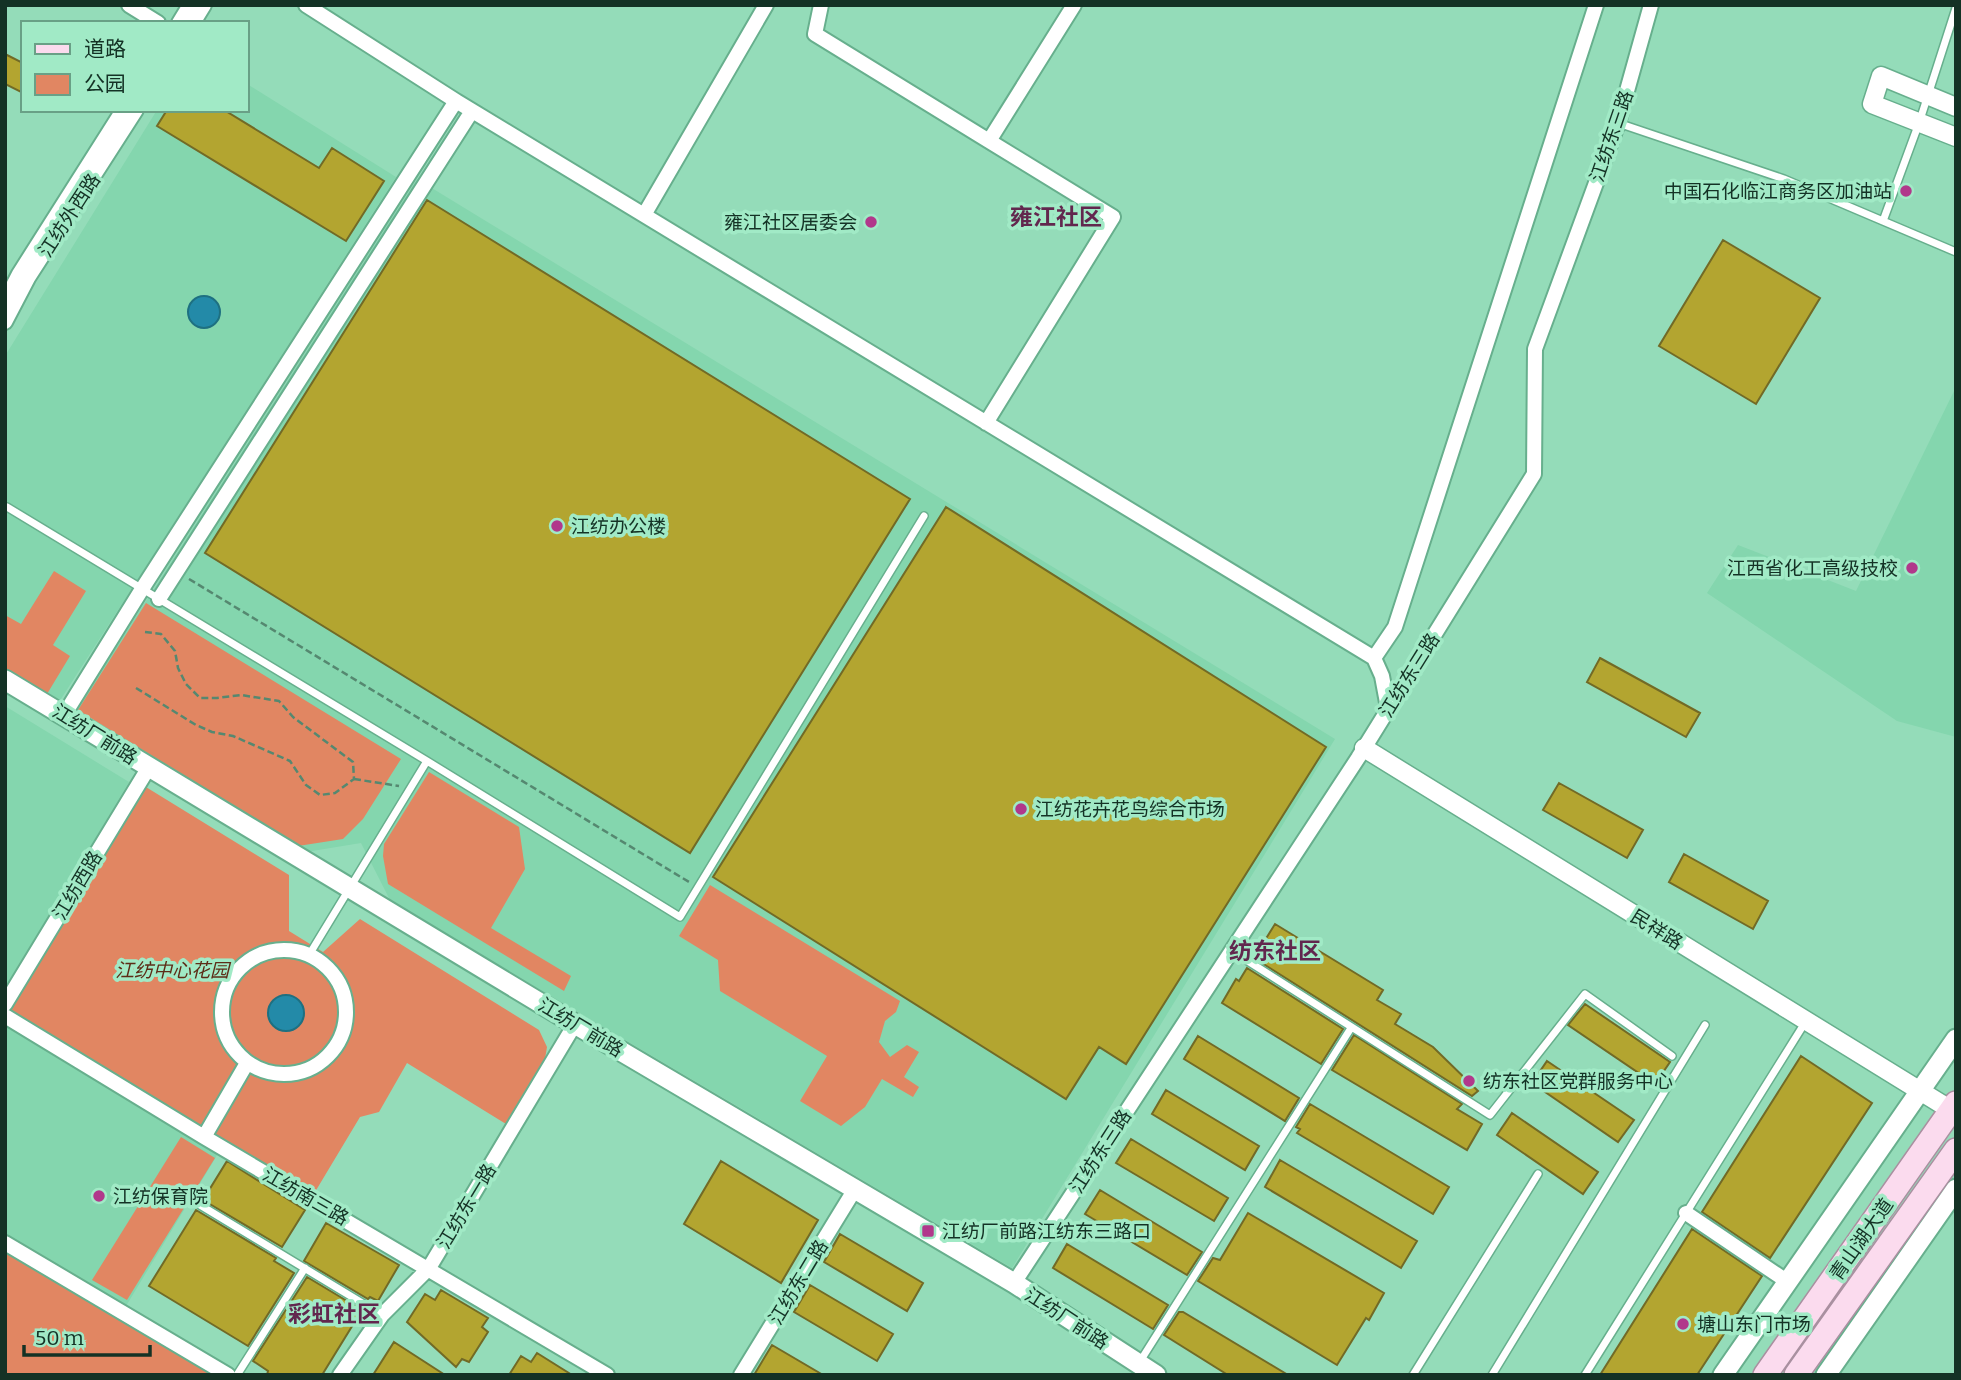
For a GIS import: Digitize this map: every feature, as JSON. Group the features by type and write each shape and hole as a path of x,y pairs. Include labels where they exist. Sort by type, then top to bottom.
{"main road":[{"name":"江纺厂前路","path":"5,680 575,1024 1014,1283 1156,1375"},
{"path":"1723,1375 1956,1039"},
{"name":"青山湖大道","path":"1765,1375 1951,1110"},
{"name":"青山湖大道","path":"1796,1375 1956,1150"},
{"path":"1826,1375 1956,1189"}],"street":[{"path":"129,5 155,21"},
{"path":"179,21 190,5"},
{"path":"194,21 204,5"},
{"path":"306,5 472,111 1374,658 1382,676 1388,708"},
{"path":"644,215 766,5"},
{"path":"821,5 815,34 1113,217 986,423"},
{"path":"989,141 1074,5"},
{"path":"1374,658 1395,627 1597,5"},
{"name":"江纺东三路","path":"1014,1283 1361,753 1534,474 1535,349 1618,123 1651,5"},
{"path":"1956,107 1881,76 1872,104 1956,137"},
{"path":"64,715 456,101"},
{"path":"159,599 472,111"},
{"name":"江纺外西路","path":"5,301 19,274 122,112"},
{"name":"江纺外西路","path":"5,322 29,278 135,112"},
{"name":"民祥路","path":"1361,753 1801,1029 1918,1095 1951,1110"},
{"name":"民祥路","path":"1361,753 1918,1095"},
{"name":"江纺西路","path":"5,1004 149,767"},
{"path":"289,950 309,955 326,967 339,983 345,1003 345,1024 338,1043 325,1059 307,1070 287,1074 266,1072 247,1063 233,1048 224,1030 221,1010 225,990 235,973 250,959 269,951 289,950"},
{"name":"江纺南三路","path":"5,1016 607,1375"},
{"name":"江纺东一路","path":"340,1375 382,1315 429,1268 575,1024"},
{"path":"204,1137 247,1063"},
{"name":"江纺东二路","path":"741,1375 855,1189"},
{"path":"1686,1213 1788,1282"},
{"path":"5,1243 228,1375"}],"lane":[{"path":"1883,221 1919,123 1956,8"},
{"path":"1618,123 1784,179 1956,252"},
{"path":"7,507 680,917 925,516"},
{"path":"309,955 427,761"},
{"path":"1231,951 1490,1115 1585,994 1672,1056"},
{"path":"1492,1375 1705,1025"},
{"path":"1139,1364 1351,1028"},
{"path":"1585,1375 1801,1029"},
{"path":"1413,1375 1538,1174"},
{"path":"200,1205 382,1315"},
{"path":"237,1375 305,1268"}],"path":[{"path":"177,571 698,888"},
{"path":"145,632 161,634 175,652 177,668 200,698 241,695 279,701 293,717 353,762 354,779"},
{"path":"136,688 196,725 212,732 233,736 289,761 306,785 320,795 335,793 354,779 411,788"}],"shaded area":[{"path":"248,85 396,177 59,702 5,667 5,356 156,112 248,112"},
{"path":"417,179 1335,739 1012,1268 391,902 361,843 306,852 76,710"},
{"name":"江西省化工高级技校","path":"1956,387 1956,737 1897,721 1707,593 1738,545 1856,591"},
{"path":"5,706 129,782 5,990"},
{"name":"江纺保育院","path":"5,1025 219,1152 123,1311 5,1240"}],"green space":[{"path":"54,571 86,591 53,645 70,656 44,699 5,675 5,615 21,624"},
{"path":"146,603 401,759 363,819 343,839 298,846 78,710"},
{"path":"429,772 519,827 525,869 491,928 571,976 564,991 388,884 383,856 384,844"},
{"name":"江纺中心花园","path":"141,784 289,875 289,931 323,952 360,919 539,1030 547,1047 545,1059 506,1124 407,1063 379,1112 360,1117 312,1197 7,1012"},
{"path":"710,885 900,1001 896,1012 885,1021 879,1042 890,1057 907,1045 919,1052 904,1077 919,1087 913,1097 882,1079 865,1107 841,1126 800,1101 827,1056 720,991 718,960 679,936"},
{"path":"181,1137 215,1158 127,1300 92,1280"},
{"path":"5,1244 224,1375 5,1375"}],"water":[{"path":"204,296 215,301 220,312 215,323 204,328 193,323 188,312 193,301"},
{"path":"286,995 298,1001 304,1013 298,1025 286,1031 274,1025 268,1013 274,1001"}],"building":[{"path":"5,54 21,62 21,92 5,84"},
{"path":"166,112 227,112 319,168 332,148 384,181 346,241 157,126"},
{"name":"江纺办公楼","path":"427,200 910,499 690,853 205,553"},
{"path":"1723,240 1820,298 1756,404 1659,346"},
{"name":"江纺花卉花鸟综合市场","path":"946,507 1326,747 1126,1064 1099,1047 1066,1099 713,877"},
{"path":"1600,658 1700,713 1686,737 1587,682"},
{"path":"1559,783 1643,830 1627,858 1543,810"},
{"path":"1684,854 1768,901 1753,929 1669,882"},
{"path":"1275,924 1383,990 1377,1000 1401,1014 1395,1024 1433,1047 1478,1091 1472,1096 1254,958"},
{"path":"1247,968 1343,1029 1321,1064 1222,1003 1236,979 1239,981"},
{"path":"1585,1004 1670,1062 1655,1084 1568,1025"},
{"path":"1354,1035 1462,1104 1457,1109 1482,1124 1467,1150 1332,1070"},
{"path":"1198,1036 1299,1098 1285,1121 1184,1059"},
{"path":"1801,1056 1872,1103 1770,1258 1702,1212"},
{"path":"1547,1061 1634,1120 1618,1142 1532,1083"},
{"path":"1166,1090 1259,1146 1245,1170 1152,1114"},
{"path":"1310,1104 1449,1187 1433,1214 1297,1133 1300,1129 1296,1127"},
{"path":"1512,1113 1598,1172 1583,1194 1497,1135"},
{"path":"1131,1139 1228,1198 1214,1221 1116,1163"},
{"path":"1280,1160 1417,1241 1401,1268 1265,1187"},
{"path":"227,1161 305,1210 282,1247 203,1200"},
{"path":"721,1161 818,1220 781,1283 684,1224"},
{"path":"1100,1190 1202,1252 1187,1275 1085,1214"},
{"path":"196,1210 276,1258 274,1261 294,1273 248,1346 149,1286"},
{"path":"1248,1213 1384,1293 1369,1320 1366,1318 1337,1365 1198,1281 1213,1258 1220,1260"},
{"path":"326,1223 399,1265 378,1301 370,1297 368,1299 304,1261"},
{"name":"塘山东门市场","path":"1692,1229 1762,1276 1697,1375 1600,1375"},
{"path":"840,1234 923,1283 907,1311 824,1262"},
{"path":"1067,1244 1168,1305 1153,1329 1053,1268"},
{"path":"307,1277 362,1310 322,1375 267,1375 268,1371 253,1361"},
{"path":"810,1285 893,1334 877,1361 794,1312"},
{"path":"441,1290 488,1318 482,1327 488,1332 469,1362 462,1359 456,1367 407,1322 425,1294 435,1300"},
{"path":"1179,1312 1288,1375 1228,1375 1164,1335"},
{"path":"394,1342 445,1375 373,1375"},
{"path":"772,1345 823,1375 754,1375"},
{"path":"537,1353 572,1375 509,1375 521,1356 531,1362"}],"place":[{"name":"中国石化临江商务区加油站","path":"1906,191"},
{"name":"雍江社区居委会","path":"871,222"},
{"name":"江纺办公楼","path":"557,526"},
{"name":"江西省化工高级技校","path":"1912,568"},
{"name":"江纺花卉花鸟综合市场","path":"1021,809"},
{"name":"纺东社区党群服务中心","path":"1469,1081"},
{"name":"江纺保育院","path":"99,1196"},
{"name":"江纺厂前路江纺东三路口","path":"928,1231"},
{"name":"塘山东门市场","path":"1683,1324"}],"district":[{"name":"雍江社区","path":"1056,217"},
{"name":"纺东社区","path":"1275,951"},
{"name":"彩虹社区","path":"334,1314"}]}
